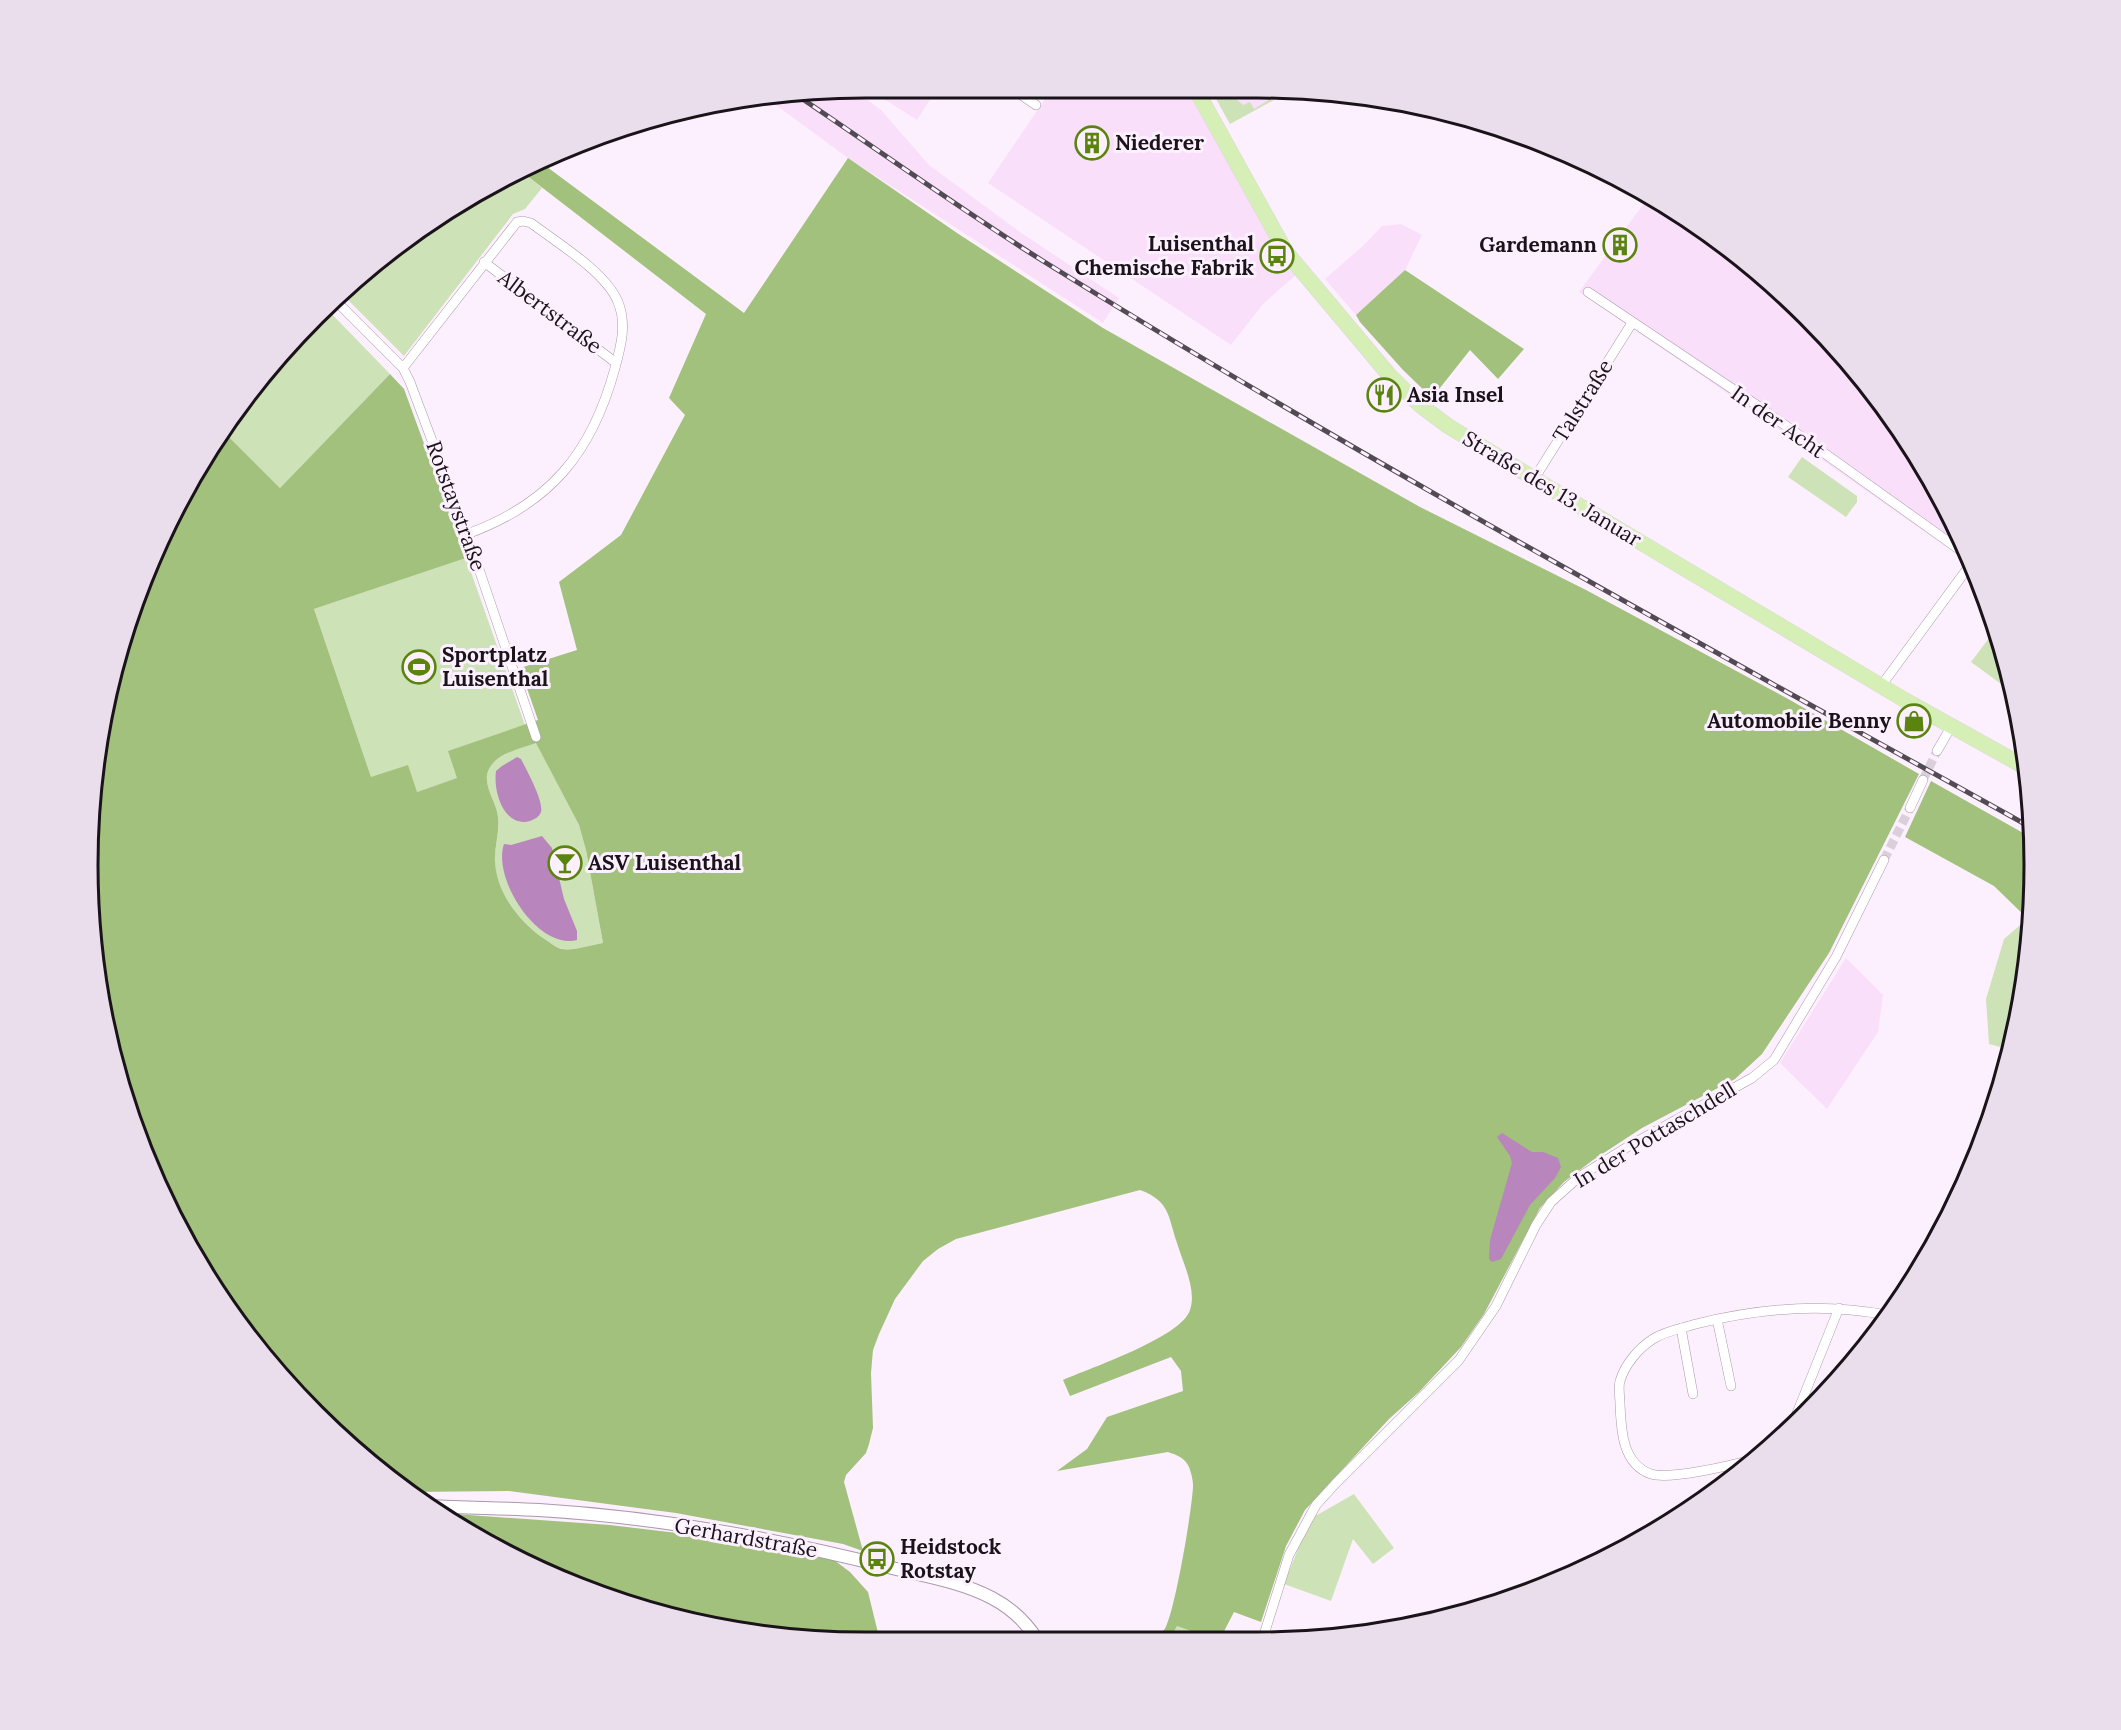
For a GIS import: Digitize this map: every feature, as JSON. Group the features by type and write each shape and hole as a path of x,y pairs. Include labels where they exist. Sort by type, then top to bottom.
{"main road":[{"name":"Straße des 13. Januar","path":"1200,98 1286,252 1390,376 1420,405 1448,426 1534,479 1881,686 2017,762"}],"street":[{"path":"1030,98 1036,105"},
{"name":"Albertstraße","path":"403,368 484,262 517,222 523,220 531,223 599,275 619,303 624,327 604,403 591,434 564,472 526,506 493,525 467,534"},
{"name":"Albertstraße","path":"484,262 616,363"},
{"name":"In der Acht","path":"1587,292 1761,408 1953,545"},
{"name":"Rotstaystraße","path":"340,305 403,368 416,394 467,534 536,738"},
{"name":"Talstraße","path":"1534,479 1632,322"},
{"path":"1881,686 1965,572"},
{"path":"1937,751 1951,727"},
{"path":"1910,808 1923,780"},
{"name":"In der Pottaschdell","path":"1265,1632 1289,1555 1316,1505 1459,1360 1496,1306 1536,1225 1551,1202 1579,1177 1629,1146 1752,1078 1774,1060 1836,957 1884,860"},
{"path":"1736,1463 1671,1476 1652,1474 1641,1469 1631,1460 1624,1442 1620,1382 1633,1355 1654,1338 1717,1319 1772,1310 1839,1308 1878,1314"},
{"path":"1798,1409 1839,1308"},
{"path":"1717,1319 1731,1386"},
{"path":"1681,1328 1693,1394"},
{"name":"Gerhardstraße","path":"444,1507 540,1510 683,1526 830,1553 978,1592 1013,1612 1032,1632"}],"shaded area":[{"path":"865,98 881,110 929,165 1020,232 1119,298 1103,323 848,158 773,103 815,99"},
{"path":"882,98 931,98 917,120"},
{"path":"1194,98 1297,274 1263,304 1231,345 988,183 1045,99"},
{"path":"1216,98 1276,98 1230,124"},
{"path":"1644,203 1682,227 1762,288 1799,322 1833,359 1865,398 1921,481 1957,555 1701,375 1579,292"},
{"path":"1401,224 1422,235 1405,270 1356,315 1325,279 1382,226"},
{"path":"517,757 521,759 530,777 541,807 539,815 530,821 521,822 507,814 496,789 496,771"},
{"path":"542,836 552,848 564,899 577,931 577,940 562,940 547,934 534,923 521,909 505,875 502,859 504,844 511,845"},
{"path":"1846,958 1883,995 1878,1032 1827,1109 1780,1063"},
{"path":"1502,1133 1532,1152 1543,1152 1558,1158 1561,1167 1555,1178 1530,1205 1501,1259 1492,1262 1489,1259 1490,1240 1512,1163 1497,1137"}],"green space":[{"path":"1216,98 1235,98 1243,105 1250,102 1254,109 1271,98 1274,100 1230,124"},
{"path":"848,158 957,233 1103,328 1420,507 1586,590 1790,700 1919,774 1829,953 1762,1054 1735,1079 1642,1128 1593,1160 1564,1182 1540,1208 1484,1314 1461,1347 1419,1392 1389,1419 1305,1510 1286,1546 1261,1622 1234,1612 1224,1632 1194,1632 1177,1626 1174,1632 1161,1632 1168,1621 1173,1605 1192,1496 1192,1478 1185,1461 1168,1452 1057,1471 1087,1449 1107,1417 1183,1391 1181,1371 1171,1357 1070,1396 1063,1380 1153,1341 1171,1331 1190,1310 1191,1285 1169,1217 1163,1204 1140,1190 956,1239 923,1261 895,1299 873,1350 871,1373 873,1428 866,1453 846,1475 844,1482 863,1551 843,1544 676,1513 509,1491 423,1492 359,1442 322,1408 288,1371 227,1291 200,1249 177,1204 138,1112 124,1064 112,1015 99,915 99,815 104,765 112,715 138,618 177,526 200,481 229,437 280,488 390,374 404,389 466,558 314,609 371,777 408,765 417,792 457,778 448,751 538,720 520,668 577,650 559,582 621,535 685,415 669,398 706,314 528,176 547,167 744,313","holes":["536,743 579,825 586,850 603,943 577,949 562,949 546,940 519,917 500,886 495,862 498,817 487,781 489,769 497,759"]},
{"path":"527,176 542,188 525,209 513,214 404,356 347,299 398,256 439,227 481,200"},
{"path":"1405,270 1524,349 1498,379 1470,350 1432,398 1360,322 1356,315"},
{"path":"331,313 390,374 280,488 229,437 288,359"},
{"path":"1802,457 1857,496 1857,502 1846,517 1788,477"},
{"name":"Sportplatz Luisenthal","path":"466,558 525,725 449,751 458,778 417,792 371,777 314,609"},
{"path":"1989,638 2001,684 1971,662"},
{"path":"536,742 579,825 586,850 603,943 572,949 556,947 519,917 500,886 495,863 498,817 488,787 487,775 497,759"},
{"path":"1931,781 2023,833 2022,913 1994,886 1905,837"},
{"path":"2021,924 2009,1015 2001,1047 1989,1044 1986,999 2004,939"},
{"path":"1354,1494 1394,1548 1373,1564 1353,1539 1331,1601 1284,1584 1310,1519"},
{"path":"456,1514 610,1525 677,1533 834,1560 850,1572 868,1592 878,1632 815,1631 715,1618 618,1592 571,1574 481,1530"},
{"path":"1177,1626 1194,1632 1174,1632"}],"tunnel":[{"path":"1923,780 1937,751"},
{"path":"1884,860 1910,808"}],"railway":[{"path":"804,100 1043,261 1287,408 1658,620 2022,823"}],"place":[{"name":"Niederer","path":"1092,143"},
{"name":"Gardemann","path":"1620,245"},
{"name":"Luisenthal Chemische Fabrik","path":"1277,256"},
{"name":"Asia Insel","path":"1384,395"},
{"name":"Sportplatz Luisenthal","path":"419,667"},
{"name":"Automobile Benny","path":"1914,721"},
{"name":"ASV Luisenthal","path":"565,863"},
{"name":"Heidstock Rotstay","path":"877,1559"}]}
